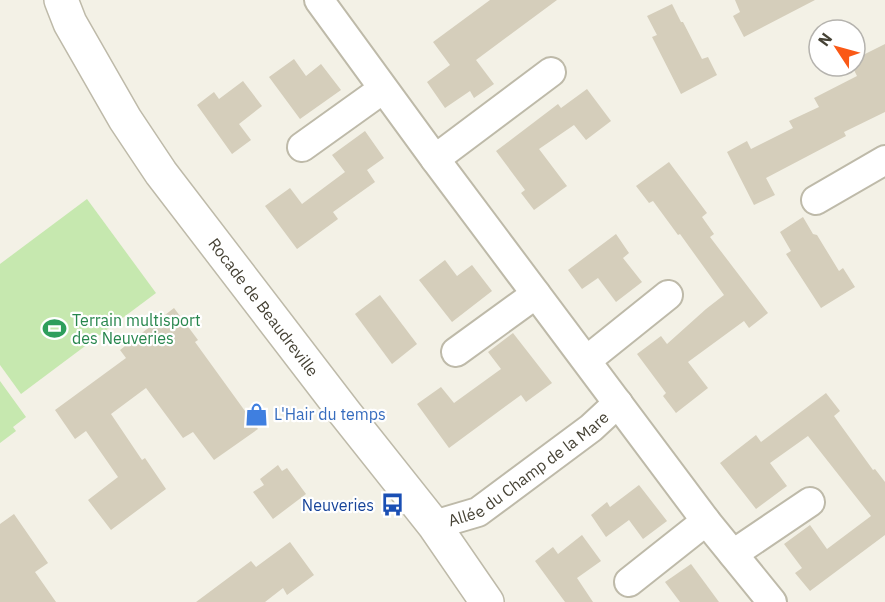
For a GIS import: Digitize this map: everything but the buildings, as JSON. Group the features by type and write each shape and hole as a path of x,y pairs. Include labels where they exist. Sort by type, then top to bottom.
{"street":[{"name":"Rocade de Beaudreville","path":"61,0 70,23 119,109 161,173 434,525 486,602"},
{"name":"Allée du Champ de la Mare","path":"319,0 706,521 772,602"},
{"path":"435,159 551,72"},
{"path":"302,147 383,89"},
{"path":"816,200 885,159"},
{"path":"456,352 536,294"},
{"path":"587,360 668,295"},
{"name":"Allée du Champ de la Mare","path":"434,525 478,512 591,428 618,403"},
{"path":"733,554 810,502"},
{"path":"629,582 706,521"}],"green space":[{"name":"Terrain multisport des Neuveries","path":"87,199 156,293 21,394 0,365 0,264"},
{"path":"0,381 26,417 13,427 16,431 0,443"}],"place":[{"name":"Terrain multisport des Neuveries","path":"54,329"},
{"name":"L'Hair du temps","path":"256,414"},
{"name":"Neuveries","path":"392,505"}]}
